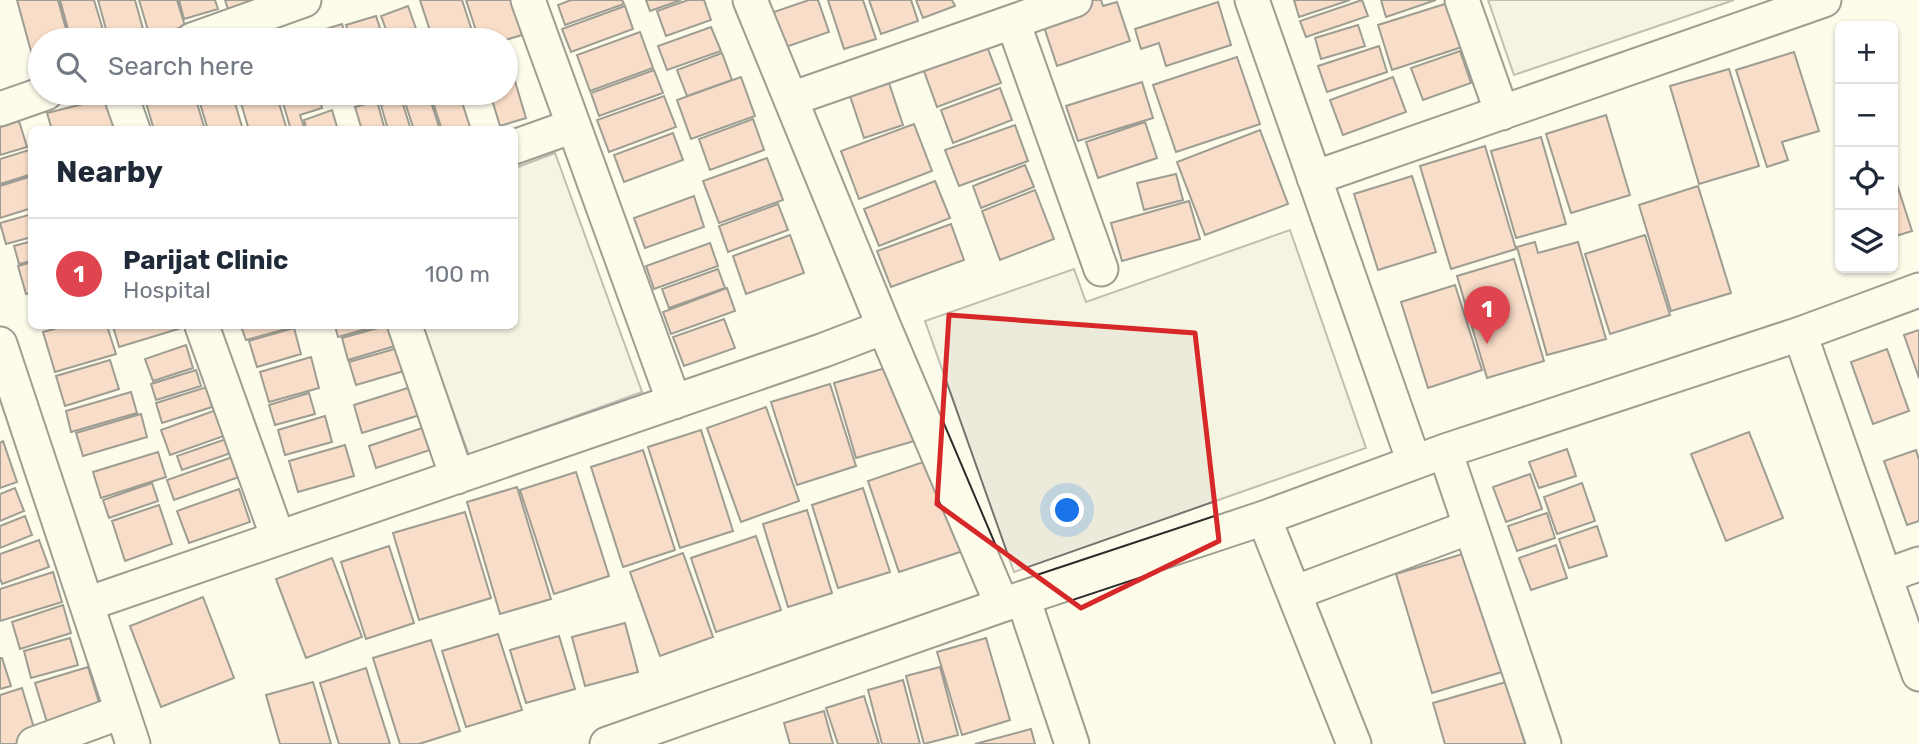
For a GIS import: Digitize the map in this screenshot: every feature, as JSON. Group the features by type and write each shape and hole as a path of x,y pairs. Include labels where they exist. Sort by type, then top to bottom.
{"street":[{"path":"226,28 304,0"},
{"path":"528,0 674,402"},
{"path":"750,0 884,327 1013,602 1072,744"},
{"path":"791,99 1074,0"},
{"path":"1252,0 1414,462"},
{"path":"1462,0 1502,113"},
{"path":"1314,178 1502,113 1770,9 1824,0"},
{"path":"1013,22 1101,269"},
{"path":"0,109 28,99"},
{"path":"124,105 132,126"},
{"path":"518,146 573,126"},
{"path":"607,744 1013,602 1264,518 1445,451 1800,334 1919,290"},
{"path":"87,604 884,327"},
{"path":"203,329 278,538"},
{"path":"406,329 457,477"},
{"path":"1800,334 1919,674"},
{"path":"0,344 10,413 87,604 133,744"},
{"path":"1445,451 1544,744"},
{"path":"1264,518 1354,744"},
{"path":"1294,593 1470,527"},
{"path":"1885,576 1919,564"},
{"path":"34,744 121,712"}],"highlighted area":[{"path":"949,315 1195,333 1219,541 1081,608 937,504"}],"shaded area":[{"path":"1488,0 1734,0 1514,75"},
{"path":"555,153 642,392 469,455 423,329 518,329 518,167"},
{"path":"1290,230 1366,448 1014,572 925,321 1074,269 1086,302"}],"building":[{"path":"17,0 58,0 66,28 28,28 28,40"},
{"path":"60,0 94,0 102,28 68,28"},
{"path":"98,0 135,0 143,28 106,28"},
{"path":"139,0 177,0 185,26 147,28"},
{"path":"179,0 215,0 218,9 184,19"},
{"path":"225,0 256,0 228,9"},
{"path":"420,0 462,0 471,28 429,28"},
{"path":"466,0 511,0 522,35 518,36 518,28 475,28"},
{"path":"571,0 622,0 624,4 565,25 558,5"},
{"path":"646,0 681,0 650,11"},
{"path":"688,0 704,0 711,20 666,36 657,11"},
{"path":"809,0 818,0 829,32 780,49 768,14"},
{"path":"828,0 863,0 876,39 844,49"},
{"path":"869,0 911,0 918,21 881,34"},
{"path":"916,0 952,0 955,6 923,18"},
{"path":"1086,0 1101,0 1103,6 1117,2 1130,41 1057,66 1040,15"},
{"path":"1294,0 1350,0 1299,17"},
{"path":"1362,0 1368,16 1306,37 1300,21"},
{"path":"1381,0 1436,0 1386,17"},
{"path":"1218,2 1231,45 1166,66 1159,43 1141,49 1135,29"},
{"path":"1448,3 1462,47 1392,70 1378,25"},
{"path":"408,6 416,28 386,28 381,16"},
{"path":"625,6 633,29 571,52 562,29"},
{"path":"376,16 380,28 347,28 346,25"},
{"path":"1358,25 1365,46 1321,59 1315,38"},
{"path":"711,27 721,51 667,70 658,46"},
{"path":"640,32 653,68 590,91 577,55"},
{"path":"983,36 1001,83 937,107 920,60"},
{"path":"1379,46 1387,72 1327,92 1318,66"},
{"path":"1460,51 1471,83 1423,100 1411,68"},
{"path":"1794,52 1819,131 1782,142 1788,160 1767,167 1736,70"},
{"path":"722,53 732,80 687,96 677,70"},
{"path":"1237,57 1260,124 1176,152 1153,85"},
{"path":"1729,69 1759,166 1699,184 1670,86"},
{"path":"654,70 663,93 599,116 591,93"},
{"path":"741,77 755,116 691,139 677,100"},
{"path":"1393,77 1406,112 1343,135 1330,100"},
{"path":"1142,82 1153,118 1078,141 1066,106"},
{"path":"889,83 903,125 864,138 850,96"},
{"path":"1000,88 1012,120 953,143 941,110"},
{"path":"518,91 526,118 500,126 494,105 518,105"},
{"path":"664,96 676,127 609,152 597,120"},
{"path":"79,105 113,105 119,126 51,126 47,113"},
{"path":"147,105 198,105 204,126 153,126"},
{"path":"201,105 236,105 242,126 207,126"},
{"path":"242,105 280,105 286,126 248,126"},
{"path":"284,105 321,105 322,108 300,115 304,126 290,126"},
{"path":"378,105 384,126 361,126 355,107"},
{"path":"381,105 403,105 410,126 387,126"},
{"path":"406,105 432,105 439,126 413,126"},
{"path":"434,105 463,105 470,126 441,126"},
{"path":"332,110 337,126 306,126 304,120"},
{"path":"1606,115 1630,195 1571,213 1546,134"},
{"path":"753,119 764,150 710,170 699,139"},
{"path":"19,121 27,147 0,155 0,127"},
{"path":"1145,122 1157,158 1098,178 1086,142"},
{"path":"914,124 932,171 859,199 841,151"},
{"path":"1015,125 1028,161 959,186 945,150"},
{"path":"1260,130 1288,204 1205,235 1177,162"},
{"path":"673,133 683,160 624,182 614,155"},
{"path":"1541,137 1566,224 1516,238 1491,151"},
{"path":"1485,146 1516,249 1451,269 1420,166"},
{"path":"28,150 28,175 0,184 0,159"},
{"path":"767,158 783,200 719,223 703,181"},
{"path":"1025,165 1034,187 981,208 973,186"},
{"path":"1176,174 1183,200 1144,210 1137,183"},
{"path":"1412,176 1436,252 1378,270 1354,194"},
{"path":"28,177 28,209 0,218 0,186"},
{"path":"935,181 950,218 879,246 864,209"},
{"path":"1698,186 1731,293 1671,311 1639,205"},
{"path":"1898,188 1912,231 1898,235"},
{"path":"1035,190 1054,239 1000,260 982,211"},
{"path":"694,196 704,227 645,248 634,218"},
{"path":"1189,201 1200,239 1122,261 1111,223"},
{"path":"778,204 788,230 728,252 719,226"},
{"path":"28,215 28,238 6,244 0,223"},
{"path":"951,224 964,260 891,287 877,251"},
{"path":"790,235 804,273 746,294 733,256"},
{"path":"1645,235 1670,315 1610,334 1585,254"},
{"path":"28,242 28,262 19,264 14,246"},
{"path":"1535,242 1538,253 1578,242 1606,339 1547,355 1517,247"},
{"path":"710,243 718,266 654,289 646,266"},
{"path":"1514,259 1544,361 1487,378 1457,276"},
{"path":"28,263 26,294 18,266"},
{"path":"718,269 725,288 669,308 662,289"},
{"path":"1455,285 1482,370 1428,388 1401,302"},
{"path":"727,288 735,311 671,334 663,312"},
{"path":"724,319 735,348 684,366 673,337"},
{"path":"54,329 108,329 116,354 55,372 43,332"},
{"path":"114,329 178,329 119,347"},
{"path":"242,329 286,329 246,340"},
{"path":"294,329 301,354 257,367 249,341"},
{"path":"336,329 366,329 338,337"},
{"path":"374,329 390,329 395,346 348,360 342,338"},
{"path":"1919,330 1919,378 1904,335"},
{"path":"186,345 193,368 153,381 145,359"},
{"path":"398,348 404,371 356,385 349,362"},
{"path":"1887,349 1909,411 1873,424 1851,362"},
{"path":"311,357 319,388 269,402 260,372"},
{"path":"110,360 119,389 65,406 56,376"},
{"path":"899,364 921,439 856,458 834,383"},
{"path":"196,370 201,386 156,400 151,384"},
{"path":"830,384 856,466 797,485 771,402"},
{"path":"414,386 423,414 362,433 354,405"},
{"path":"207,387 212,407 162,423 156,403"},
{"path":"131,392 137,413 71,432 66,411"},
{"path":"309,393 315,414 275,425 269,405"},
{"path":"766,407 799,501 741,522 707,428"},
{"path":"216,410 224,436 170,455 161,430"},
{"path":"141,414 147,437 83,456 76,433"},
{"path":"325,416 332,442 285,455 278,430"},
{"path":"425,427 433,449 376,468 369,446"},
{"path":"701,430 733,531 680,548 648,447"},
{"path":"1749,432 1783,518 1726,541 1691,454"},
{"path":"226,439 231,453 182,470 177,456"},
{"path":"3,441 17,482 0,488 0,443"},
{"path":"345,445 354,476 298,492 289,461"},
{"path":"1567,449 1576,476 1539,488 1529,462"},
{"path":"643,450 675,550 623,567 591,467"},
{"path":"1916,450 1919,460 1919,521 1907,525 1884,461"},
{"path":"158,452 166,477 101,498 93,472"},
{"path":"235,456 242,476 174,500 167,480"},
{"path":"932,459 963,551 899,572 868,481"},
{"path":"576,472 609,576 554,594 520,490"},
{"path":"1530,474 1542,509 1506,522 1493,487"},
{"path":"152,483 158,501 109,518 103,500"},
{"path":"1582,483 1595,521 1557,534 1544,497"},
{"path":"517,487 551,599 500,614 467,502"},
{"path":"15,488 24,511 0,521 0,494"},
{"path":"863,488 890,572 838,588 812,505"},
{"path":"239,489 250,522 189,543 177,511"},
{"path":"159,505 172,544 125,561 112,521"},
{"path":"807,510 832,593 788,607 763,524"},
{"path":"465,512 491,598 419,620 393,533"},
{"path":"1547,513 1555,538 1517,551 1508,526"},
{"path":"25,516 32,535 0,548 0,526"},
{"path":"1597,526 1607,556 1569,568 1559,539"},
{"path":"756,536 781,610 716,632 691,558"},
{"path":"39,540 49,567 2,584 0,554"},
{"path":"1556,545 1567,578 1531,590 1519,558"},
{"path":"389,546 414,623 366,639 341,562"},
{"path":"683,553 713,637 660,656 630,572"},
{"path":"1466,553 1502,672 1432,693 1396,574"},
{"path":"332,558 362,637 306,658 276,579"},
{"path":"53,572 62,602 0,621 0,589"},
{"path":"203,597 234,678 161,707 130,626"},
{"path":"63,605 71,633 20,649 12,622"},
{"path":"625,623 638,672 585,686 572,637"},
{"path":"498,634 522,710 466,727 442,651"},
{"path":"559,636 575,689 526,703 510,650"},
{"path":"70,638 78,665 31,678 24,651"},
{"path":"986,638 1010,720 962,735 937,652"},
{"path":"431,640 460,731 419,744 400,744 373,658"},
{"path":"0,658 11,686 0,689"},
{"path":"88,667 103,715 50,732 35,683"},
{"path":"940,667 958,735 924,744 906,676"},
{"path":"366,668 390,744 339,744 320,683"},
{"path":"903,680 920,744 882,744 868,690"},
{"path":"313,682 331,744 280,744 266,695"},
{"path":"1506,682 1525,744 1445,744 1433,703"},
{"path":"22,688 37,738 18,744 0,744 0,695"},
{"path":"864,696 879,744 838,744 826,708"},
{"path":"824,711 833,744 790,744 784,723"},
{"path":"1031,729 1035,744 975,744"}],"place":[{"name":"Parijat Clinic","path":"1487,344"}]}
